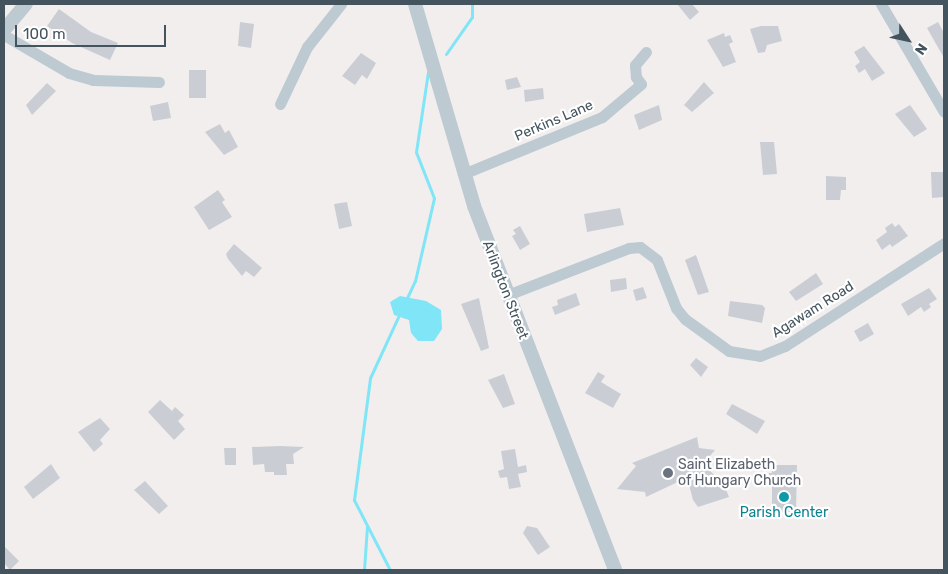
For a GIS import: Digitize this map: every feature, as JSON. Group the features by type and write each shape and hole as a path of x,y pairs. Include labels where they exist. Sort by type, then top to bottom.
{"street":[{"path":"4,30 26,4"},
{"path":"280,104 307,47 341,4"},
{"name":"Arlington Street","path":"415,4 463,174 507,295 615,570"},
{"path":"881,4 944,112"},
{"path":"4,35 69,73 93,80 159,82"},
{"name":"Perkins Lane","path":"463,174 602,117 641,84 636,77 635,64 646,52"},
{"name":"Agawam Road","path":"507,295 630,248 640,247 657,260 676,308 685,319 729,351 760,356 785,346 944,243"}],"water":[{"path":"400,296 426,301 441,310 442,329 434,341 418,341 411,333 409,320 394,315 390,302"}],"building":[{"path":"677,4 692,4 699,12 690,20"},
{"path":"59,9 91,32 118,43 110,60 72,43 47,26"},
{"path":"240,22 254,24 251,48 238,46"},
{"path":"938,22 944,33 944,58 927,28"},
{"path":"761,26 778,26 782,41 767,45 765,52 758,53 750,29"},
{"path":"724,33 725,37 730,35 733,42 729,44 736,62 723,67 707,40"},
{"path":"864,46 885,73 872,81 865,69 859,73 855,66 860,62 854,52"},
{"path":"361,53 376,63 367,79 362,75 355,85 342,76"},
{"path":"189,70 206,70 206,98 189,98"},
{"path":"517,77 521,87 507,90 505,80"},
{"path":"704,82 714,93 692,112 684,105"},
{"path":"47,83 56,91 32,115 26,105"},
{"path":"543,88 544,99 525,102 524,90"},
{"path":"168,102 171,118 153,121 150,106"},
{"path":"659,105 662,120 639,130 634,115"},
{"path":"910,105 927,129 914,137 895,114"},
{"path":"220,124 225,133 229,130 238,147 224,155 205,132"},
{"path":"760,142 774,142 777,174 763,175"},
{"path":"931,172 944,172 944,197 932,198"},
{"path":"826,176 846,177 846,190 841,190 840,200 826,200"},
{"path":"218,190 225,200 222,202 232,217 209,230 194,207"},
{"path":"347,202 352,226 339,229 334,204"},
{"path":"620,208 624,225 587,232 584,214"},
{"path":"892,223 895,227 899,224 908,236 892,247 890,244 882,250 876,240 887,232 885,228"},
{"path":"520,226 530,244 520,250 512,236 516,234 513,230"},
{"path":"234,244 262,268 254,277 246,271 242,276 228,259 226,254"},
{"path":"696,255 709,292 698,295 685,260"},
{"path":"816,273 823,284 796,301 789,292"},
{"path":"626,278 627,289 611,292 610,280"},
{"path":"643,287 647,298 636,301 633,290"},
{"path":"929,288 937,299 929,304 931,307 924,312 921,307 908,316 901,304"},
{"path":"576,293 580,305 555,315 552,307 558,305 557,300"},
{"path":"479,298 489,348 481,351 461,304"},
{"path":"730,301 762,305 765,308 762,323 728,316"},
{"path":"868,323 874,334 860,342 854,331"},
{"path":"696,358 708,367 701,377 690,365"},
{"path":"598,372 605,376 601,382 621,394 613,408 585,393"},
{"path":"504,374 515,404 503,408 488,380"},
{"path":"160,400 172,411 175,407 184,415 178,421 185,429 174,440 148,412"},
{"path":"732,404 765,421 757,434 726,414"},
{"path":"100,418 110,429 100,440 103,444 94,452 78,432"},
{"name":"Saint Elizabeth of Hungary Church","path":"697,437 699,448 715,450 704,463 719,481 722,480 729,497 698,507 693,500 688,481 683,483 682,480 646,497 645,492 617,489 636,466 632,463"},
{"path":"252,447 304,447 293,454 294,464 286,464 287,475 274,475 274,472 265,472 264,464 253,465"},
{"path":"224,448 236,448 236,465 225,465"},
{"path":"515,449 518,467 526,465 527,472 518,474 521,487 509,489 507,477 500,478 498,471 504,469 501,451"},
{"path":"51,464 60,478 33,499 24,487"},
{"name":"Parish Center","path":"772,465 797,465 796,512 772,512 772,482 769,482 769,473 772,473"},
{"path":"145,481 168,506 159,514 134,490"},
{"path":"527,526 537,528 550,547 538,555 523,533"},
{"path":"4,546 19,561 10,570 4,563"}],"waterway":[{"path":"446,54 472,17 472,4"},
{"path":"406,300 415,281 434,198 416,152 428,72"},
{"path":"390,570 354,500 370,378 399,315"},
{"path":"364,570 367,526"}],"place":[{"name":"Saint Elizabeth of Hungary Church","path":"668,473"},
{"name":"Parish Center","path":"784,497"}]}
